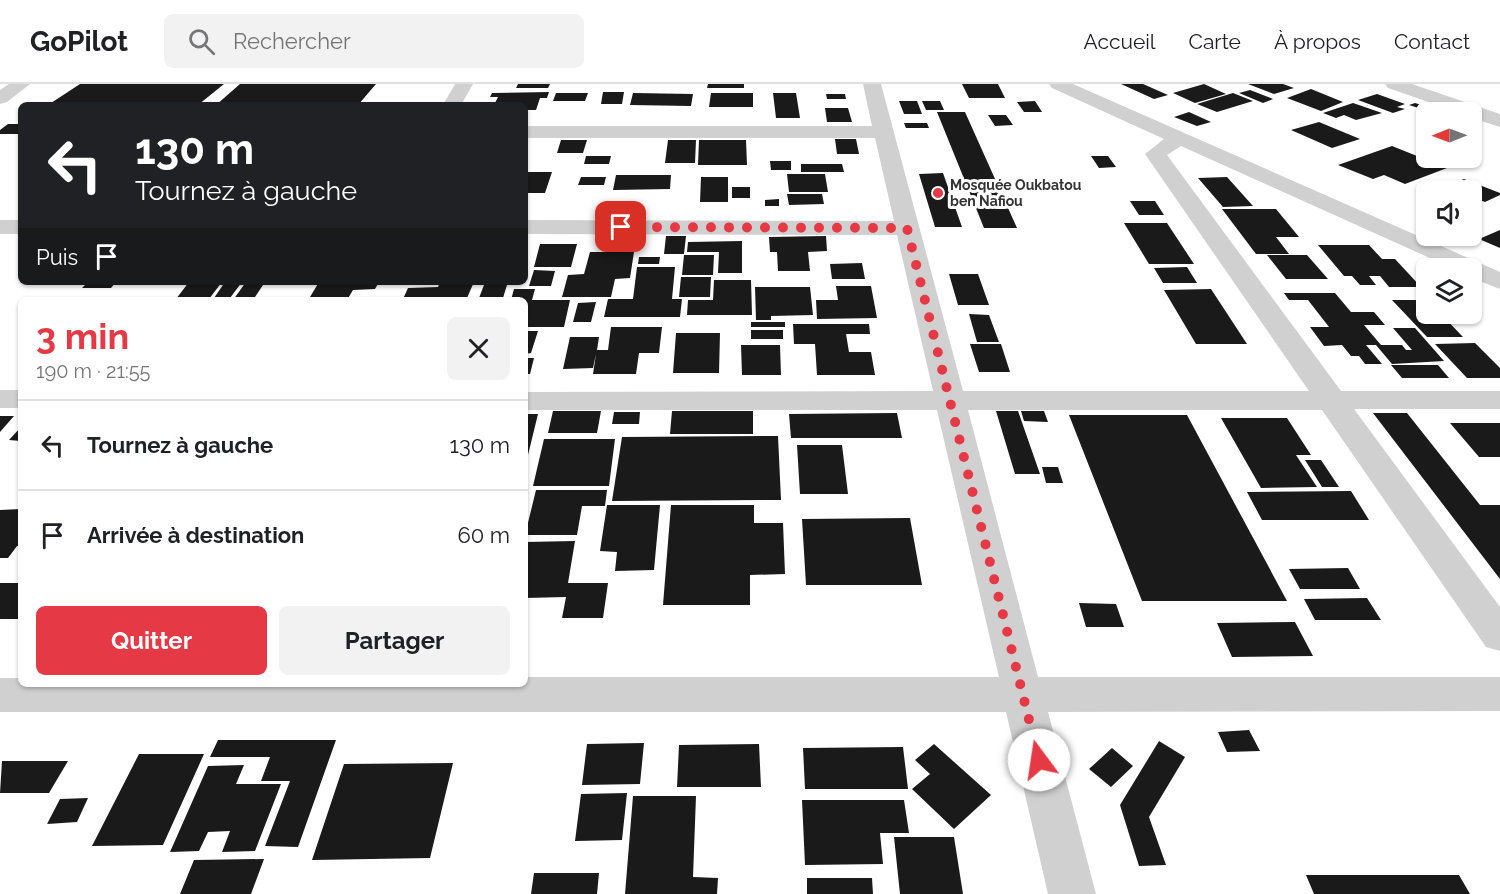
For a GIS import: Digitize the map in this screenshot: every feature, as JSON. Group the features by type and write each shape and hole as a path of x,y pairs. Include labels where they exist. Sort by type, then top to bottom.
{"street":[{"path":"0,98 21,84"},
{"path":"454,102 464,84"},
{"path":"872,84 1072,894"},
{"path":"1058,84 1446,258"},
{"path":"1394,84 1500,121"},
{"path":"528,132 884,132"},
{"path":"1179,138 1155,154 1500,636"},
{"path":"0,227 18,227"},
{"path":"528,227 907,228"},
{"path":"1482,274 1500,281"},
{"path":"0,399 18,399"},
{"path":"528,401 1500,400"},
{"path":"0,694 1500,694"}],"building":[{"path":"80,84 224,84 202,102 53,102"},
{"path":"240,84 376,84 361,102 219,102"},
{"path":"518,84 550,84 548,88 516,88"},
{"path":"708,84 744,84 744,88 707,88"},
{"path":"962,84 998,84 1005,98 969,98"},
{"path":"1121,84 1143,84 1168,95 1154,99"},
{"path":"1204,84 1226,94 1195,103 1173,93"},
{"path":"1248,84 1283,84 1294,88 1274,94"},
{"path":"1311,89 1343,102 1321,111 1287,98"},
{"path":"1250,90 1273,99 1263,103 1239,93"},
{"path":"549,92 547,98 540,98 536,110 528,110 528,102 496,102 498,97 490,97 492,93"},
{"path":"603,92 624,92 622,104 601,104"},
{"path":"556,93 588,93 585,101 553,101"},
{"path":"633,93 693,94 691,106 630,105"},
{"path":"711,93 753,93 753,107 709,107"},
{"path":"773,93 796,93 800,118 776,118"},
{"path":"1233,93 1253,101 1217,112 1197,104"},
{"path":"826,94 845,94 846,99 827,99"},
{"path":"1377,94 1405,104 1397,107 1405,109 1393,113 1358,100"},
{"path":"899,101 917,101 922,114 904,114"},
{"path":"922,101 940,101 944,110 926,110"},
{"path":"1035,101 1042,112 1024,112 1017,102"},
{"path":"1353,103 1382,113 1356,120 1344,115 1336,118 1323,113"},
{"path":"825,108 848,108 852,122 827,122"},
{"path":"937,112 965,112 1017,228 984,228"},
{"path":"1189,112 1211,122 1197,126 1174,117"},
{"path":"988,115 1006,115 1013,125 995,126"},
{"path":"1319,122 1360,139 1332,148 1291,130"},
{"path":"904,123 927,123 929,128 906,128"},
{"path":"8,124 18,124 18,134 0,134 0,130"},
{"path":"835,139 856,139 859,154 837,154"},
{"path":"561,140 587,140 583,153 557,153"},
{"path":"668,140 696,140 695,163 665,163"},
{"path":"699,140 746,140 747,165 698,165"},
{"path":"1392,146 1416,156 1416,168 1447,168 1405,184 1384,175 1373,179 1338,165"},
{"path":"586,156 611,156 609,164 584,164"},
{"path":"1091,156 1108,156 1116,167 1099,168"},
{"path":"770,161 791,161 791,170 771,170"},
{"path":"801,164 842,164 844,172 801,172"},
{"path":"528,172 552,172 545,193 528,193"},
{"path":"943,173 962,227 935,227 919,174"},
{"path":"787,174 825,174 828,192 789,192"},
{"path":"616,175 671,175 670,189 613,190"},
{"path":"581,177 606,177 604,185 578,185"},
{"path":"701,177 728,177 728,202 700,202"},
{"path":"1227,177 1253,206 1223,207 1198,178"},
{"path":"1482,186 1500,193 1500,195 1485,202 1482,201"},
{"path":"732,187 750,187 750,198 732,198"},
{"path":"787,194 822,194 824,204 789,205"},
{"path":"779,199 779,206 765,206 765,200"},
{"path":"1130,201 1155,201 1164,215 1139,215"},
{"path":"1222,209 1276,209 1299,237 1276,237 1289,254 1256,254"},
{"path":"1124,223 1167,223 1194,264 1149,264"},
{"path":"1500,230 1500,248 1482,240 1482,238"},
{"path":"666,236 686,236 684,254 664,254"},
{"path":"826,236 827,251 808,252 810,271 778,271 777,252 770,252 769,237"},
{"path":"742,241 742,273 718,273 719,252 687,252 688,242"},
{"path":"540,244 577,244 571,267 534,267"},
{"path":"1318,245 1369,245 1382,259 1395,259 1416,282 1416,287 1389,287 1380,276 1369,276 1376,285 1360,285 1352,276 1344,276"},
{"path":"590,252 634,252 630,278 615,279 611,297 562,297 568,275 584,274"},
{"path":"684,255 714,255 713,275 682,275"},
{"path":"1267,255 1307,255 1328,279 1286,279"},
{"path":"639,257 660,257 659,264 638,264"},
{"path":"862,263 865,279 832,279 830,264"},
{"path":"637,267 675,267 672,299 682,299 680,317 604,317 608,299 633,299"},
{"path":"1187,267 1197,283 1163,283 1154,268"},
{"path":"534,270 555,271 551,286 529,286"},
{"path":"949,274 978,274 989,305 958,305"},
{"path":"681,277 711,277 710,297 679,297"},
{"path":"714,280 751,280 752,315 687,315 688,300 713,300"},
{"path":"85,285 114,285 111,288 82,288"},
{"path":"187,285 220,285 211,297 178,297"},
{"path":"223,285 240,285 231,297 215,297"},
{"path":"244,285 263,285 255,297 235,297"},
{"path":"317,285 377,285 375,289 353,290 349,297 310,297"},
{"path":"439,285 473,285 467,297 404,297 408,288 438,287"},
{"path":"484,285 507,285 503,297 479,297"},
{"path":"836,286 871,286 877,318 817,319 816,300 838,300"},
{"path":"755,287 810,287 813,315 771,316 771,320 756,320"},
{"path":"514,289 535,289 532,300 570,300 564,327 528,327 528,297 512,297"},
{"path":"1211,289 1247,344 1196,344 1164,290"},
{"path":"1284,293 1335,293 1351,312 1374,312 1385,325 1364,325 1381,345 1402,345 1406,350 1412,350 1393,328 1415,328 1444,361 1392,364 1376,345 1366,345 1382,364 1365,364 1359,356 1351,356 1342,345 1324,346 1310,327 1329,327 1308,300 1289,300"},
{"path":"1392,300 1416,300 1416,324 1451,324 1463,337 1427,337"},
{"path":"596,302 591,322 573,322 578,303"},
{"path":"969,314 989,315 999,342 977,342"},
{"path":"751,322 785,322 785,327 751,327"},
{"path":"793,324 869,324 870,334 846,334 849,352 871,352 875,375 817,375 815,344 794,344"},
{"path":"611,327 662,327 659,353 639,353 636,374 593,374 596,354 593,368 563,369 570,337 599,337 597,350 608,350"},
{"path":"751,330 783,330 783,339 751,339"},
{"path":"528,331 538,331 531,353 528,354"},
{"path":"676,333 720,333 719,373 673,373"},
{"path":"1475,343 1500,368 1500,378 1467,378 1435,344"},
{"path":"970,344 1001,344 1010,372 979,372"},
{"path":"741,345 780,345 781,375 742,375"},
{"path":"528,358 534,358 530,374 528,374"},
{"path":"1391,365 1438,365 1449,378 1402,378"},
{"path":"553,411 601,411 597,433 548,433"},
{"path":"672,411 753,411 753,434 670,434"},
{"path":"996,411 1018,411 1040,474 1015,474"},
{"path":"1021,411 1044,411 1048,422 1024,421"},
{"path":"614,412 640,412 639,424 612,424"},
{"path":"897,413 902,438 791,438 789,414"},
{"path":"1373,413 1407,413 1480,505 1500,505 1500,579"},
{"path":"528,414 538,414 528,455"},
{"path":"1069,415 1187,415 1287,601 1142,601"},
{"path":"0,416 14,416 0,432"},
{"path":"1221,418 1287,418 1311,455 1296,455 1317,487 1261,488"},
{"path":"1450,423 1500,423 1500,457 1479,457"},
{"path":"18,430 18,441 9,440"},
{"path":"778,436 781,500 612,501 622,437"},
{"path":"544,439 615,439 609,486 533,486"},
{"path":"797,445 842,445 848,494 800,494"},
{"path":"1305,460 1321,460 1339,487 1322,487"},
{"path":"1042,467 1058,467 1063,483 1046,483"},
{"path":"536,490 607,490 605,506 582,506 577,535 528,535 528,523"},
{"path":"1351,491 1369,520 1262,520 1247,492"},
{"path":"607,505 660,505 654,570 615,571 617,552 600,551"},
{"path":"671,505 754,505 754,523 783,523 785,574 750,575 750,605 663,605"},
{"path":"18,509 18,546 8,558 0,558 0,510"},
{"path":"910,518 922,585 806,585 802,519"},
{"path":"575,541 568,583 608,583 603,618 562,618 566,597 528,598 528,542"},
{"path":"1348,568 1360,589 1300,589 1289,569"},
{"path":"0,583 18,583 18,619 0,619"},
{"path":"1367,598 1381,620 1315,620 1304,599"},
{"path":"1079,603 1116,604 1124,627 1086,627"},
{"path":"1295,622 1313,656 1232,657 1217,623"},
{"path":"1249,730 1260,751 1227,752 1218,732"},
{"path":"218,740 336,740 298,847 265,846 290,781 261,781 270,757 210,757"},
{"path":"1159,741 1185,757 1149,817 1166,865 1139,866 1120,805"},
{"path":"644,743 640,784 582,785 587,744"},
{"path":"759,744 761,787 677,787 679,745"},
{"path":"934,744 991,795 954,829 912,789 930,774 915,760"},
{"path":"903,747 908,789 805,789 803,748"},
{"path":"1112,748 1133,766 1111,787 1089,769"},
{"path":"139,754 204,754 163,845 92,846"},
{"path":"2,761 68,761 49,793 0,793"},
{"path":"453,763 430,858 312,860 344,764"},
{"path":"244,765 236,784 281,784 255,851 222,852 230,831 208,832 199,851 170,852 208,766"},
{"path":"627,793 622,840 575,841 581,794"},
{"path":"633,796 696,796 693,877 718,878 717,894 625,894"},
{"path":"88,798 77,822 47,824 60,799"},
{"path":"802,800 904,800 909,833 880,833 883,864 805,865"},
{"path":"894,837 954,837 963,894 900,894"},
{"path":"264,859 251,894 180,894 194,860"},
{"path":"534,873 599,873 597,894 531,894"},
{"path":"1306,875 1459,875 1470,894 1314,894"},
{"path":"807,878 872,878 873,894 807,894"}],"place":[{"name":"Mosquée Oukbatou ben Nafiou","path":"938,193"}],"route":[{"path":"621,227 907,228 1039,760"}]}
